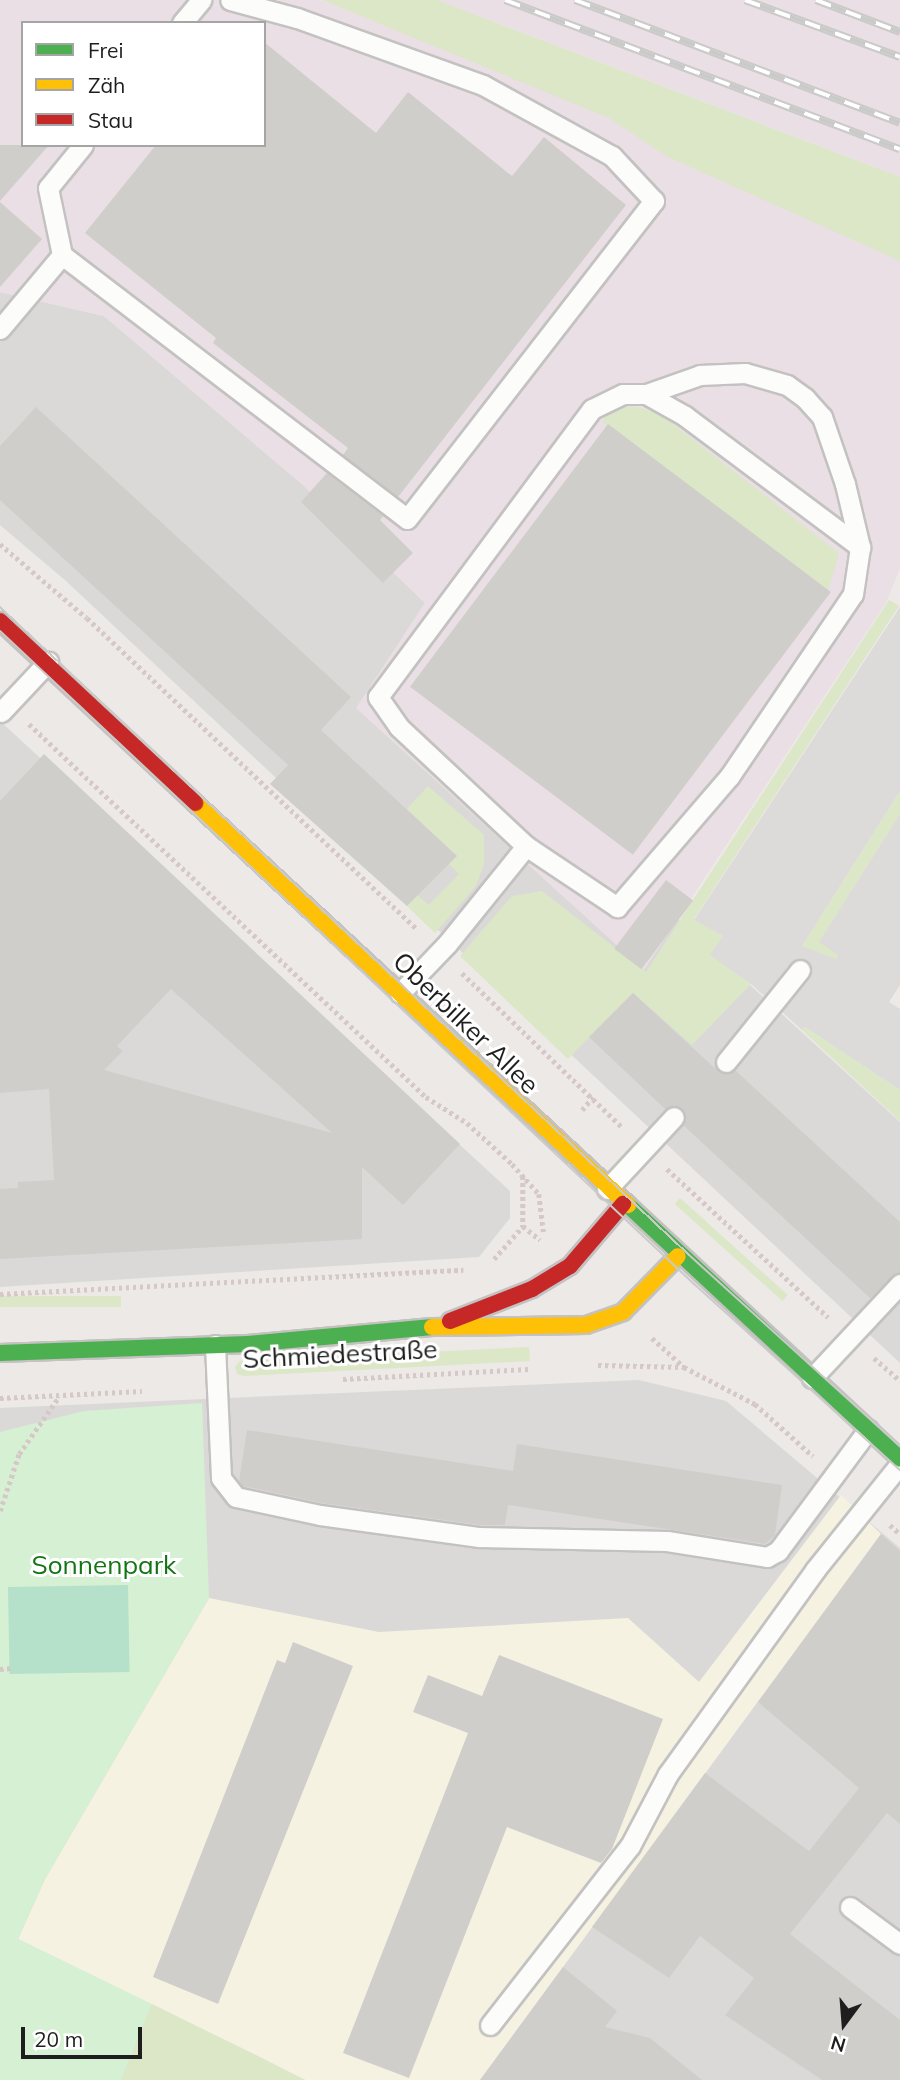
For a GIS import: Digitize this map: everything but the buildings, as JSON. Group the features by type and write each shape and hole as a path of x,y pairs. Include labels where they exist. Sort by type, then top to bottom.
{"main road":[{"name":"Oberbilker Allee","path":"0,621 48,662 678,1256 900,1461"},
{"name":"Schmiedestraße","path":"435,1327 532,1289 570,1266 623,1204"},
{"name":"Schmiedestraße","path":"0,1353 215,1345 435,1327 586,1325 623,1312 678,1256"}],"lane":[{"path":"184,21 201,0"},
{"path":"81,147 48,188 62,256 407,519 654,201 612,156 483,85 297,18 230,0"},
{"path":"0,329 62,256"},
{"path":"745,373 787,385 805,398 822,417 835,447 860,547 853,594 824,641 729,777 617,907 526,846 399,727 378,697 592,409 623,394 646,394 701,375 745,373"},
{"path":"646,394 685,416 860,547"},
{"path":"5,708 48,662"},
{"path":"400,993 440,951 526,846"},
{"path":"726,1062 800,971"},
{"path":"607,1189 674,1117"},
{"path":"811,1378 900,1284"},
{"path":"215,1345 221,1478 236,1497 320,1515 480,1536 667,1541 767,1558 778,1551 868,1430"},
{"path":"490,2025 630,1846 668,1774 900,1461"},
{"path":"850,1907 900,1944"}],"path":[{"name":"Oberbilker Allee","path":"0,544 88,618 645,1149 827,1315"},
{"path":"5,708 426,1097 467,1123 523,1175 539,1194 546,1219 543,1243 523,1226"},
{"path":"578,1115 593,1097"},
{"path":"489,1263 523,1226 523,1175"},
{"path":"546,1219 553,1216"},
{"path":"0,1294 437,1273 477,1267"},
{"path":"647,1333 684,1367 755,1404 834,1475"},
{"path":"596,1366 684,1367"},
{"name":"Schmiedestraße","path":"338,1379 542,1368"},
{"path":"0,1398 58,1398 150,1390"},
{"path":"0,1511 19,1454 58,1398"},
{"path":"866,1504 900,1534"},
{"path":"0,1669 13,1668"}],"shaded area":[{"path":"0,0 321,0 900,229 900,568 887,601 644,970 356,708 425,603 303,485 104,316 0,292"},
{"path":"437,0 900,0 900,177 799,138"},
{"path":"0,292 104,316 303,485 425,603 357,708 679,920 900,1122 900,1363 66,581 0,525"},
{"path":"900,607 900,791 802,946 836,959 838,955 819,942 900,814 900,985 889,1002 900,1009 900,1090 805,1027 802,1030 751,984 710,955 723,936 694,920"},
{"path":"0,721 510,1191 510,1218 479,1257 0,1287"},
{"path":"639,1380 726,1401 900,1548 900,2080 0,2080 0,1408"},
{"path":"841,1495 881,1534 480,2080 305,2080 18,1939 45,1879 209,1598 379,1632 628,1618 699,1682"}],"green space":[{"path":"322,0 437,0 900,177 900,261 666,156 609,118"},
{"path":"632,406 659,413 839,553 828,591 602,422 611,410"},
{"path":"889,600 899,606 694,919 723,936 711,955 751,984 692,1045 633,993 568,1059 460,956 512,896 542,891 646,972"},
{"path":"428,786 484,835 484,864 476,886 435,933 407,906 417,895 429,905 459,874 449,864 457,856 407,809"},
{"path":"900,791 900,814 820,941 839,956 836,959 812,953 802,946"},
{"path":"805,1027 900,1090 900,1121 802,1030"},
{"path":"680,1198 788,1295 782,1301 675,1204"},
{"path":"0,1296 121,1296 121,1307 0,1307"},
{"path":"529,1347 530,1361 244,1376 237,1374 235,1367 240,1361"},
{"name":"Sonnenpark","path":"202,1403 209,1598 45,1879 18,1939 152,2004 121,2080 0,2080 0,1432 84,1411"},
{"path":"128,1585 130,1672 10,1674 8,1587"},
{"path":"152,2004 266,2060 305,2080 121,2080"}],"tram line":[{"path":"0,607 689,1255 900,1446"},
{"path":"0,631 694,1284 900,1470"}],"railway":[{"path":"505,0 900,149"},
{"path":"575,0 900,123"},
{"path":"745,0 900,57"},
{"path":"816,0 900,32"}],"traffic: fast":[{"path":"628,1205 900,1459"},
{"path":"0,1353 248,1344 432,1327"}],"traffic: slow":[{"path":"195,803 628,1205"},
{"path":"432,1327 586,1325 623,1312 678,1256"}],"traffic: jam":[{"path":"0,621 195,803"},
{"path":"450,1321 532,1289 570,1266 623,1204"}]}
